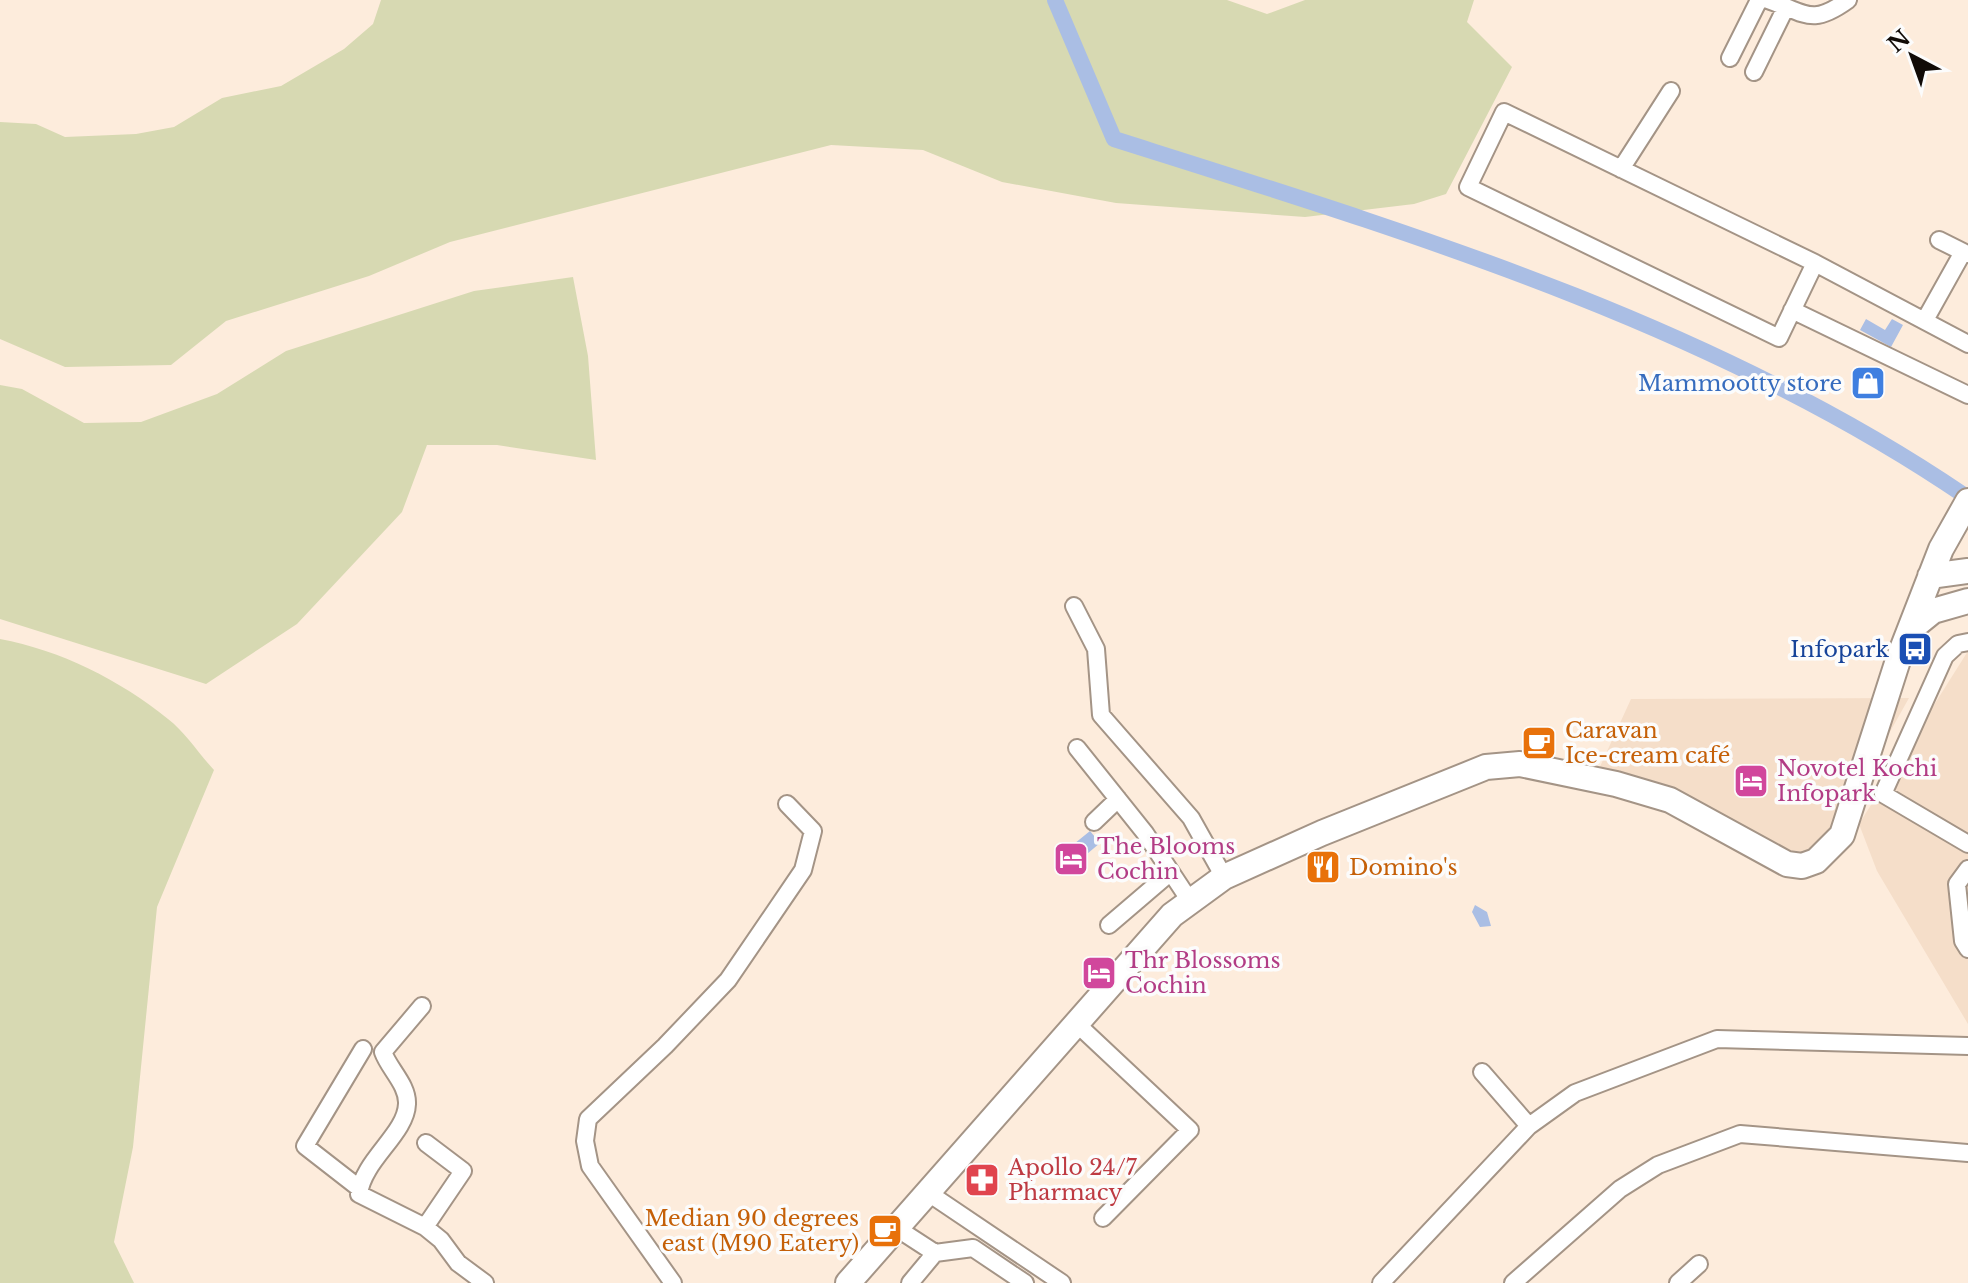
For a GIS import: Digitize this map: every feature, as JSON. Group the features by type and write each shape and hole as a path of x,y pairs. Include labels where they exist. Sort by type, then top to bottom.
{"main road":[{"path":"848,1283 1172,915 1224,877 1486,767 1520,764 1651,794 1709,819 1787,864 1802,866 1816,861 1830,850 1846,826 1891,679 1930,576 1958,532 1968,501"},
{"path":"1930,576 1968,571"},
{"path":"1911,630 1933,611 1968,601"}],"street":[{"path":"1730,58 1759,0"},
{"path":"1768,0 1808,15 1826,16 1848,0"},
{"path":"1754,72 1786,7"},
{"path":"1621,169 1671,91"},
{"path":"1815,263 1779,338 1468,187 1504,112 1815,263 1968,344"},
{"path":"1925,320 1966,253 1939,240"},
{"path":"1792,310 1968,395"},
{"path":"1074,606 1096,649 1101,715 1191,818 1224,877"},
{"path":"1968,642 1958,644 1945,656 1883,794 1968,844"},
{"path":"1077,748 1118,799 1190,901"},
{"path":"1094,822 1118,799"},
{"path":"673,1283 590,1166 585,1141 588,1119 665,1046 728,980 803,870 813,831 787,804"},
{"path":"1968,869 1963,887 1963,941 1968,949"},
{"path":"1109,925 1171,872"},
{"path":"359,1188 404,1117 407,1103 383,1052 422,1006"},
{"path":"1077,1024 1190,1130 1103,1218"},
{"path":"1381,1283 1529,1126 1575,1093 1717,1039 1968,1046"},
{"path":"363,1049 305,1146 359,1188 362,1197 425,1227 441,1240 458,1263 485,1283"},
{"path":"1482,1072 1529,1126"},
{"path":"1513,1283 1620,1189 1646,1173 1740,1134 1968,1153"},
{"path":"425,1227 463,1171 426,1143"},
{"path":"927,1192 1062,1283"},
{"path":"895,1227 935,1253 973,1248 1025,1283"},
{"path":"910,1283 935,1253"},
{"path":"1678,1283 1699,1264"}],"shaded area":[{"path":"1968,651 1968,1024 1877,871 1859,824"},
{"name":"Novotel Kochi Infopark","path":"1909,698 1833,833 1807,856 1780,853 1682,791 1598,771 1631,699"}],"green space":[{"path":"381,0 1227,0 1267,14 1305,0 1474,0 1467,22 1512,67 1446,194 1414,204 1305,217 1116,203 1002,182 923,150 831,145 450,242 369,276 226,321 171,365 65,367 0,339 0,122 36,124 65,137 136,134 174,127 222,98 281,86 344,49 373,24"},
{"path":"573,277 588,356 596,460 497,445 427,445 402,512 297,624 206,684 0,619 0,385 22,389 84,423 141,422 217,394 286,351 474,291"},
{"path":"0,639 67,659 110,679 174,724 214,770 157,907 133,1147 114,1242 134,1283 0,1283"}],"water":[{"path":"1866,319 1885,330 1892,319 1903,325 1891,347 1860,330"},
{"path":"1090,831 1100,843 1074,865 1064,852"},
{"path":"1475,905 1487,912 1491,926 1480,927 1472,912"}],"waterway":[{"path":"1055,0 1114,139 1445,247 1663,332 1768,381 1870,436 1968,498"}],"place":[{"name":"Mammootty store","path":"1868,383"},
{"name":"Infopark","path":"1915,649"},
{"name":"Caravan Ice-cream café","path":"1539,743"},
{"name":"Novotel Kochi Infopark","path":"1751,781"},
{"name":"The Blooms Cochin","path":"1071,859"},
{"name":"Domino's","path":"1323,867"},
{"name":"Thr Blossoms Cochin","path":"1099,973"},
{"name":"Apollo 24/7 Pharmacy","path":"982,1180"},
{"name":"Median 90 degrees east (M90 Eatery)","path":"885,1231"}]}
